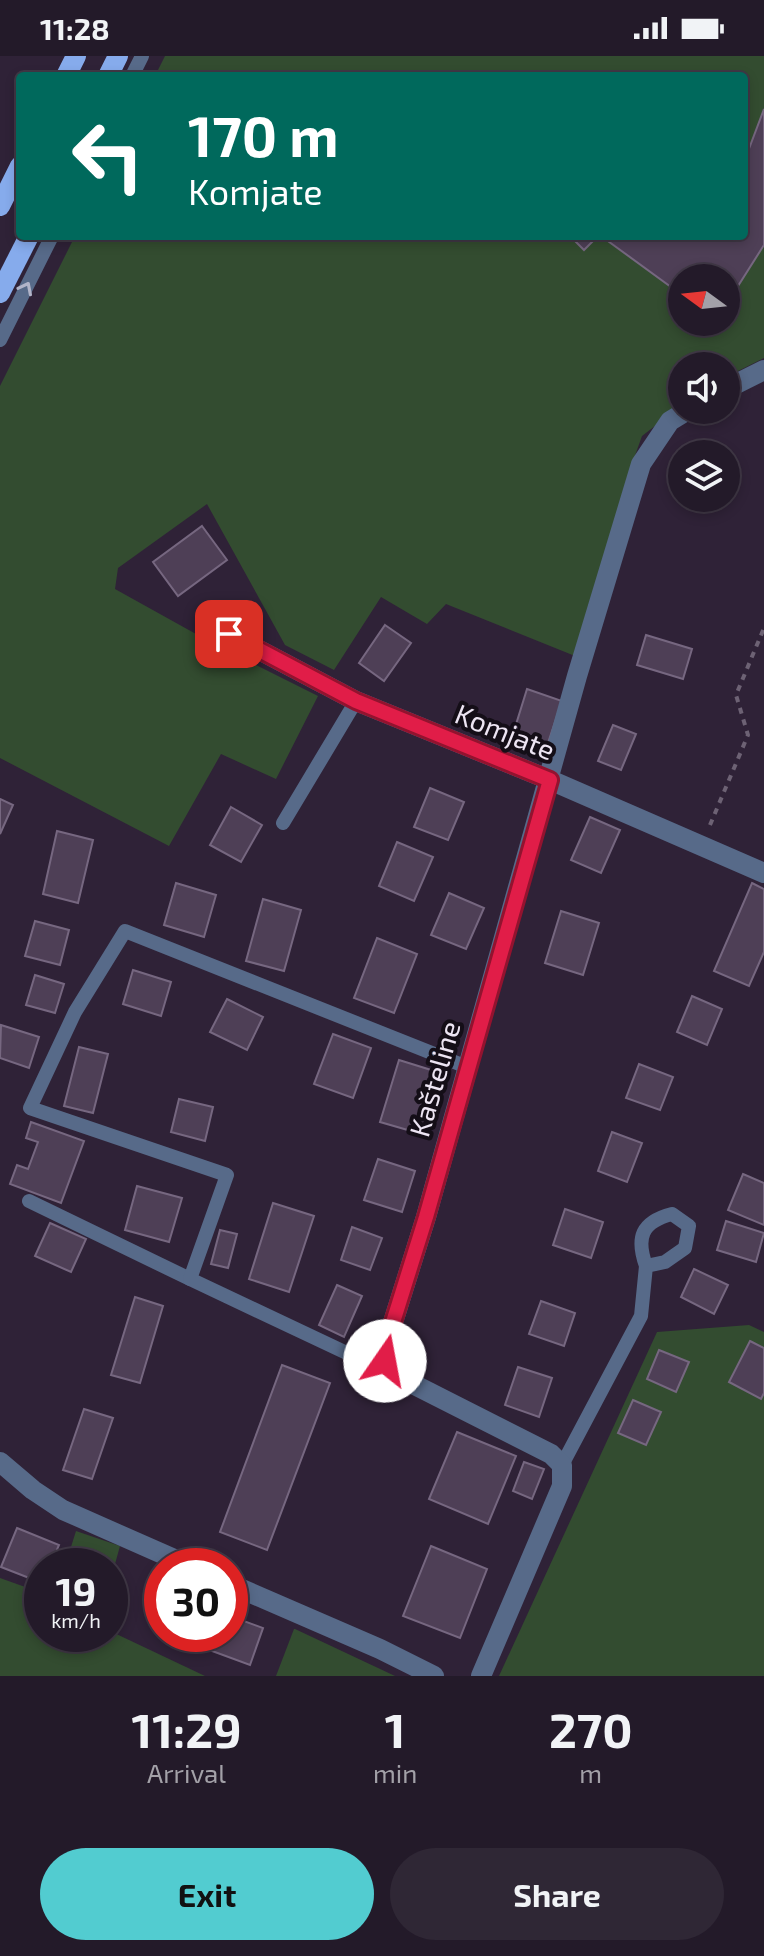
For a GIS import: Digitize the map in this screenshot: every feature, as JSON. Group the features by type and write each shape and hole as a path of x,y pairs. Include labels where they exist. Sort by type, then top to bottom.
{"main road":[{"path":"0,206 16,174"},
{"path":"0,293 27,240"}],"street":[{"path":"740,382 764,370"},
{"name":"Kašteline","path":"391,1370 385,1361 384,1351 426,1217 577,676 641,464 668,424"},
{"name":"Komjate","path":"229,634 356,701 550,780 764,873"},
{"path":"391,1370 434,1396 551,1454 562,1465 562,1486 481,1676"},
{"path":"1,1468 63,1510 149,1548"},
{"path":"248,1592 434,1676"}],"lane":[{"path":"0,340 50,240"},
{"path":"283,823 356,701"},
{"path":"190,1279 227,1175 30,1108 75,1012 125,931 467,1067"},
{"path":"29,1201 370,1364 391,1370"},
{"path":"562,1465 641,1316 646,1266"}],"path":[{"path":"701,846 748,735 736,695 764,628"}],"green space":[{"path":"165,56 764,56 764,358 740,370 740,352 668,352 668,416 642,436 575,656 446,604 427,624 381,597 334,670 285,645 207,504 118,568 115,589 214,644 318,696 276,779 221,754 169,846 0,758 0,386 73,240 748,240 748,72 157,72"},
{"path":"749,1325 764,1332 764,1676 499,1676 657,1332"},
{"path":"76,1531 120,1546 119,1548 71,1548"},
{"path":"0,1578 24,1587 24,1652 128,1652 128,1640 144,1647 144,1652 154,1652 205,1676 0,1676"},
{"path":"295,1629 395,1676 276,1676"}],"building":[{"path":"764,109 764,245 740,283 740,264 668,264 668,285 606,240 748,240 748,151"},
{"path":"574,240 594,240 584,250"},
{"path":"202,526 227,560 178,596 153,562"},
{"path":"385,625 411,643 384,681 359,663"},
{"path":"646,635 692,649 683,679 637,665"},
{"path":"527,689 562,701 543,758 509,747"},
{"path":"613,725 636,734 621,770 598,761"},
{"path":"430,788 464,802 448,840 414,827"},
{"path":"0,799 13,805 0,834"},
{"path":"231,807 262,825 241,862 210,845"},
{"path":"590,817 620,830 601,873 571,860"},
{"path":"57,831 93,840 78,903 43,894"},
{"path":"397,842 433,857 414,901 379,886"},
{"path":"176,883 216,895 204,937 164,925"},
{"path":"752,883 764,889 764,952 749,986 714,971"},
{"path":"449,893 484,908 466,949 431,935"},
{"path":"263,899 301,910 284,971 246,961"},
{"path":"561,911 599,923 583,975 545,963"},
{"path":"35,921 69,930 60,965 25,956"},
{"path":"377,938 417,954 394,1013 354,998"},
{"path":"133,970 171,982 161,1016 123,1004"},
{"path":"35,975 64,984 55,1013 26,1005"},
{"path":"692,996 722,1009 707,1045 677,1032"},
{"path":"227,999 263,1017 247,1050 210,1032"},
{"path":"1,1025 39,1037 29,1068 0,1058"},
{"path":"333,1034 371,1048 353,1098 314,1084"},
{"path":"79,1047 108,1054 93,1113 64,1106"},
{"path":"399,1060 444,1074 425,1135 380,1122"},
{"path":"639,1064 673,1077 660,1110 626,1098"},
{"path":"179,1099 213,1107 205,1141 171,1132"},
{"path":"31,1122 84,1141 61,1203 10,1184 17,1165 28,1169 38,1142 26,1138"},
{"path":"612,1132 642,1143 627,1182 598,1171"},
{"path":"378,1159 415,1171 402,1212 364,1200"},
{"path":"743,1174 764,1183 764,1225 728,1210"},
{"path":"137,1186 182,1198 169,1242 125,1230"},
{"path":"273,1203 314,1216 289,1292 249,1279"},
{"path":"565,1209 603,1222 591,1258 553,1245"},
{"path":"726,1221 764,1233 756,1262 717,1250"},
{"path":"50,1223 86,1239 71,1272 35,1256"},
{"path":"352,1227 382,1238 370,1270 341,1260"},
{"path":"220,1230 237,1234 228,1268 211,1264"},
{"path":"694,1269 728,1285 714,1314 681,1297"},
{"path":"337,1285 362,1296 344,1337 319,1325"},
{"path":"135,1297 163,1306 140,1383 111,1375"},
{"path":"541,1301 575,1313 564,1346 529,1334"},
{"path":"750,1341 764,1348 764,1393 761,1399 729,1382"},
{"path":"659,1350 689,1362 676,1392 647,1379"},
{"path":"282,1365 330,1383 267,1550 220,1532"},
{"path":"518,1367 552,1378 539,1417 505,1405"},
{"path":"633,1400 661,1412 646,1445 618,1433"},
{"path":"84,1409 113,1418 92,1479 63,1470"},
{"path":"457,1432 516,1456 488,1524 429,1499"},
{"path":"524,1462 544,1469 532,1499 513,1491"},
{"path":"17,1528 59,1545 58,1548 24,1548 24,1576 1,1567"},
{"path":"431,1546 487,1569 460,1638 403,1616"},
{"path":"248,1623 263,1628 250,1665 215,1652 248,1652"}],"route":[{"path":"229,634 356,701 550,780 426,1217 384,1351 385,1361"}]}
